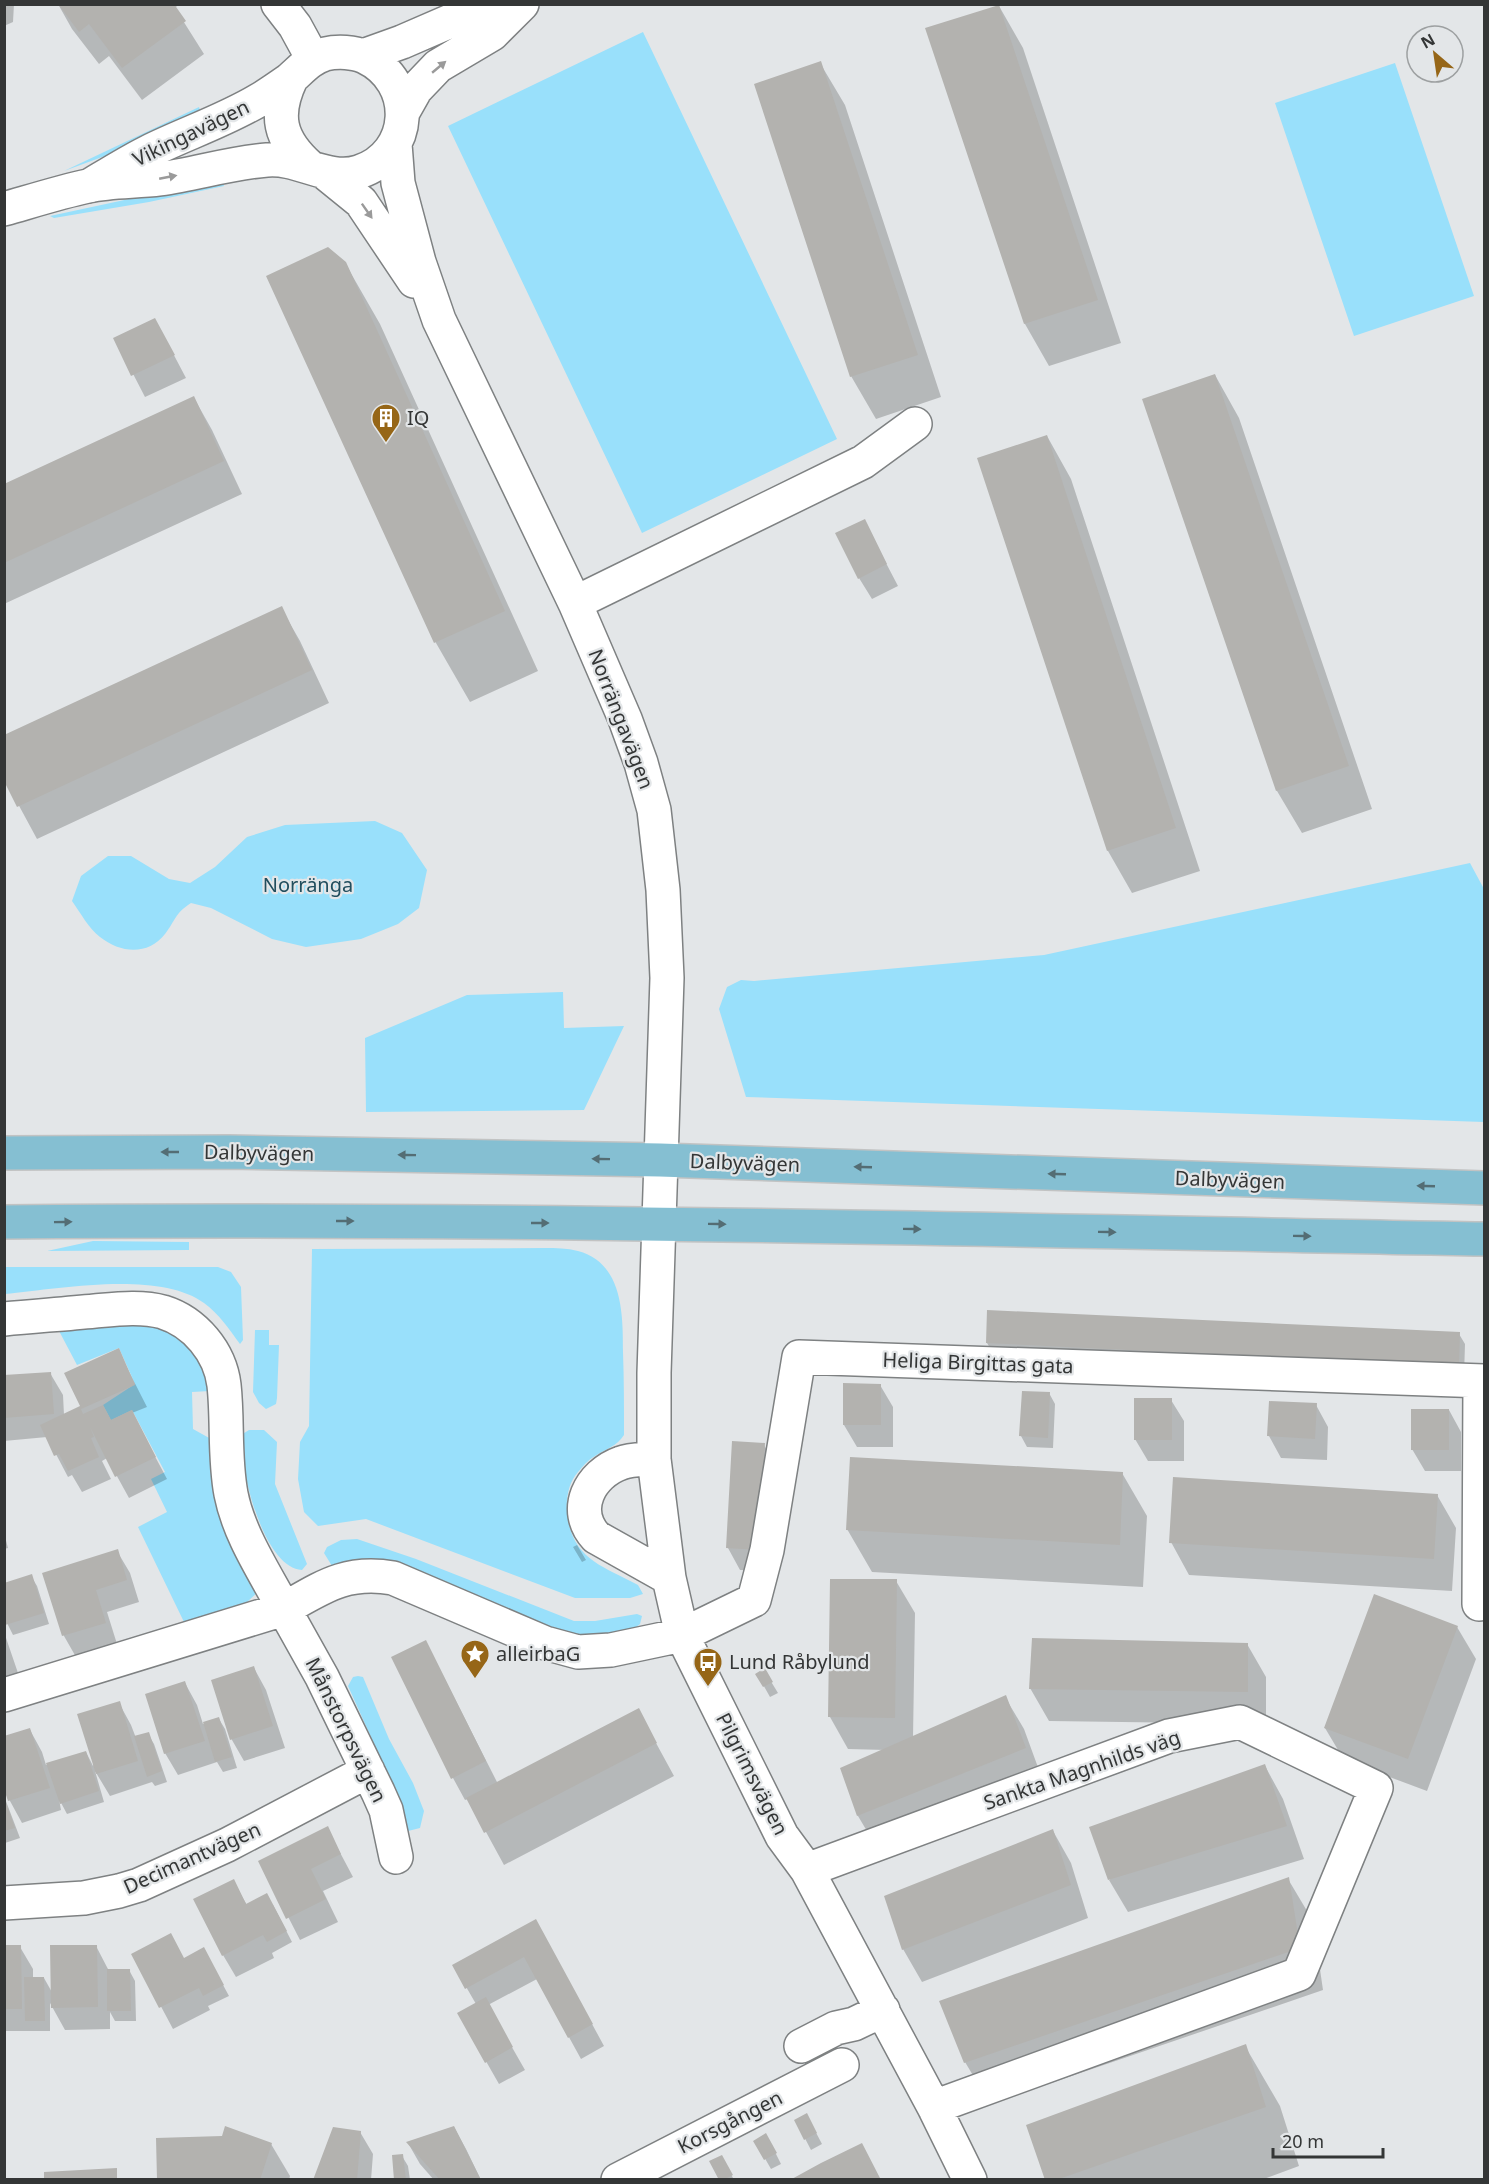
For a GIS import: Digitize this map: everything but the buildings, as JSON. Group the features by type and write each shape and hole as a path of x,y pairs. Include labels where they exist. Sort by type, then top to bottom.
{"main road":[{"name":"Dalbyvägen","path":"4,1153 229,1152 660,1160 1485,1188"},
{"path":"4,1222 247,1220 658,1223 1485,1239"}],"street":[{"path":"278,4 295,26 302,69"},
{"name":"Vikingavägen","path":"89,186 149,152 259,100 326,54 345,52 363,56 492,4"},
{"name":"Vikingavägen","path":"4,209 89,186 161,179 241,162 270,159 340,175 356,173 372,167 385,157 395,144 401,129 403,112 416,89 438,66 492,34 522,4"},
{"path":"363,56 378,65 391,78 400,94 403,112"},
{"name":"Vikingavägen","path":"302,69 282,96 280,116 284,136 294,153 316,169"},
{"name":"Norrängavägen","path":"395,144 398,183 419,262 439,320 574,603 625,719 641,763 654,810 663,890 667,978 658,1223"},
{"name":"Norrängavägen","path":"316,169 361,202 439,320"},
{"path":"574,603 863,462 915,424"},
{"name":"Pilgrimsvägen","path":"658,1223 654,1460 669,1578 682,1635 782,1836 807,1870 883,2010 970,2180"},
{"name":"Månstorpsvägen","path":"4,1319 146,1309 176,1317 200,1336 215,1357 224,1383 226,1462 231,1497 242,1529 322,1677 368,1771 386,1810 396,1857"},
{"name":"Heliga Birgittas gata","path":"682,1635 753,1600 767,1550 799,1357 1482,1381"},
{"path":"1479,1604 1482,1381"},
{"path":"654,1460 625,1461 602,1473 586,1498 585,1518 588,1528 596,1537 669,1578"},
{"path":"4,1695 284,1609 330,1583 373,1574 393,1578 545,1643 578,1652 611,1650 682,1635"},
{"name":"Sankta Magnhilds väg","path":"807,1870 1169,1736 1240,1722 1376,1788 1299,1974 934,2107"},
{"name":"Decimantvägen","path":"4,1903 84,1898 119,1892 139,1885 227,1845 368,1771"},
{"path":"801,2046 836,2028 854,2024 883,2010"},
{"name":"Korsgången","path":"618,2180 842,2066"}],"green space":[{"path":"643,32 837,439 642,533 448,126"},
{"path":"1395,63 1474,296 1354,336 1275,103"},
{"path":"199,107 201,113 124,149 64,171"},
{"path":"222,179 224,186 149,202 54,218 50,216"},
{"name":"Norränga","path":"375,821 402,833 427,870 419,908 398,924 361,939 306,947 272,939 211,908 191,903 178,914 158,941 142,949 125,949 96,934 72,901 81,876 108,856 131,856 169,879 190,883 215,867 247,837 285,825"},
{"path":"1470,863 1484,889 1484,1122 746,1097 719,1009 727,987 741,980 754,981 1044,955"},
{"path":"563,992 564,1028 624,1026 584,1110 366,1112 365,1038 467,995"},
{"path":"93,1241 189,1242 189,1250 47,1251"},
{"path":"562,1248 593,1257 604,1266 612,1278 621,1307 624,1383 624,1435 615,1445 590,1459 572,1480 567,1500 570,1527 581,1550 600,1565 638,1585 643,1594 630,1598 575,1598 366,1519 318,1526 304,1512 298,1479 300,1442 309,1426 312,1249"},
{"path":"5,1267 218,1267 231,1272 241,1287 243,1340 240,1344 224,1322 209,1307 185,1293 161,1287 108,1284 5,1294"},
{"path":"143,1325 180,1338 195,1351 205,1367 210,1391 192,1392 193,1429 211,1439 213,1479 261,1589 246,1603 184,1622 138,1527 167,1512 151,1479 165,1472 132,1410 111,1420 103,1405 135,1384 119,1348 77,1365 58,1329"},
{"path":"255,1330 269,1330 269,1345 279,1345 276,1404 266,1409 259,1403 253,1392"},
{"path":"249,1430 264,1430 277,1442 275,1484 307,1564 302,1570 288,1565 275,1552 256,1513 244,1469 242,1450 241,1435"},
{"path":"357,1539 416,1559 574,1621 595,1621 637,1614 642,1616 640,1624 634,1629 606,1640 564,1633 387,1562 352,1561 332,1566 324,1553 327,1547 341,1540"},
{"path":"353,1677 363,1677 389,1739 413,1783 424,1811 420,1828 408,1831 402,1806 348,1686"}],"place":[{"name":"IQ","path":"386,444"},
{"name":"alleirbaG","path":"475,1680"},
{"name":"Lund Råbylund","path":"708,1688"}]}
